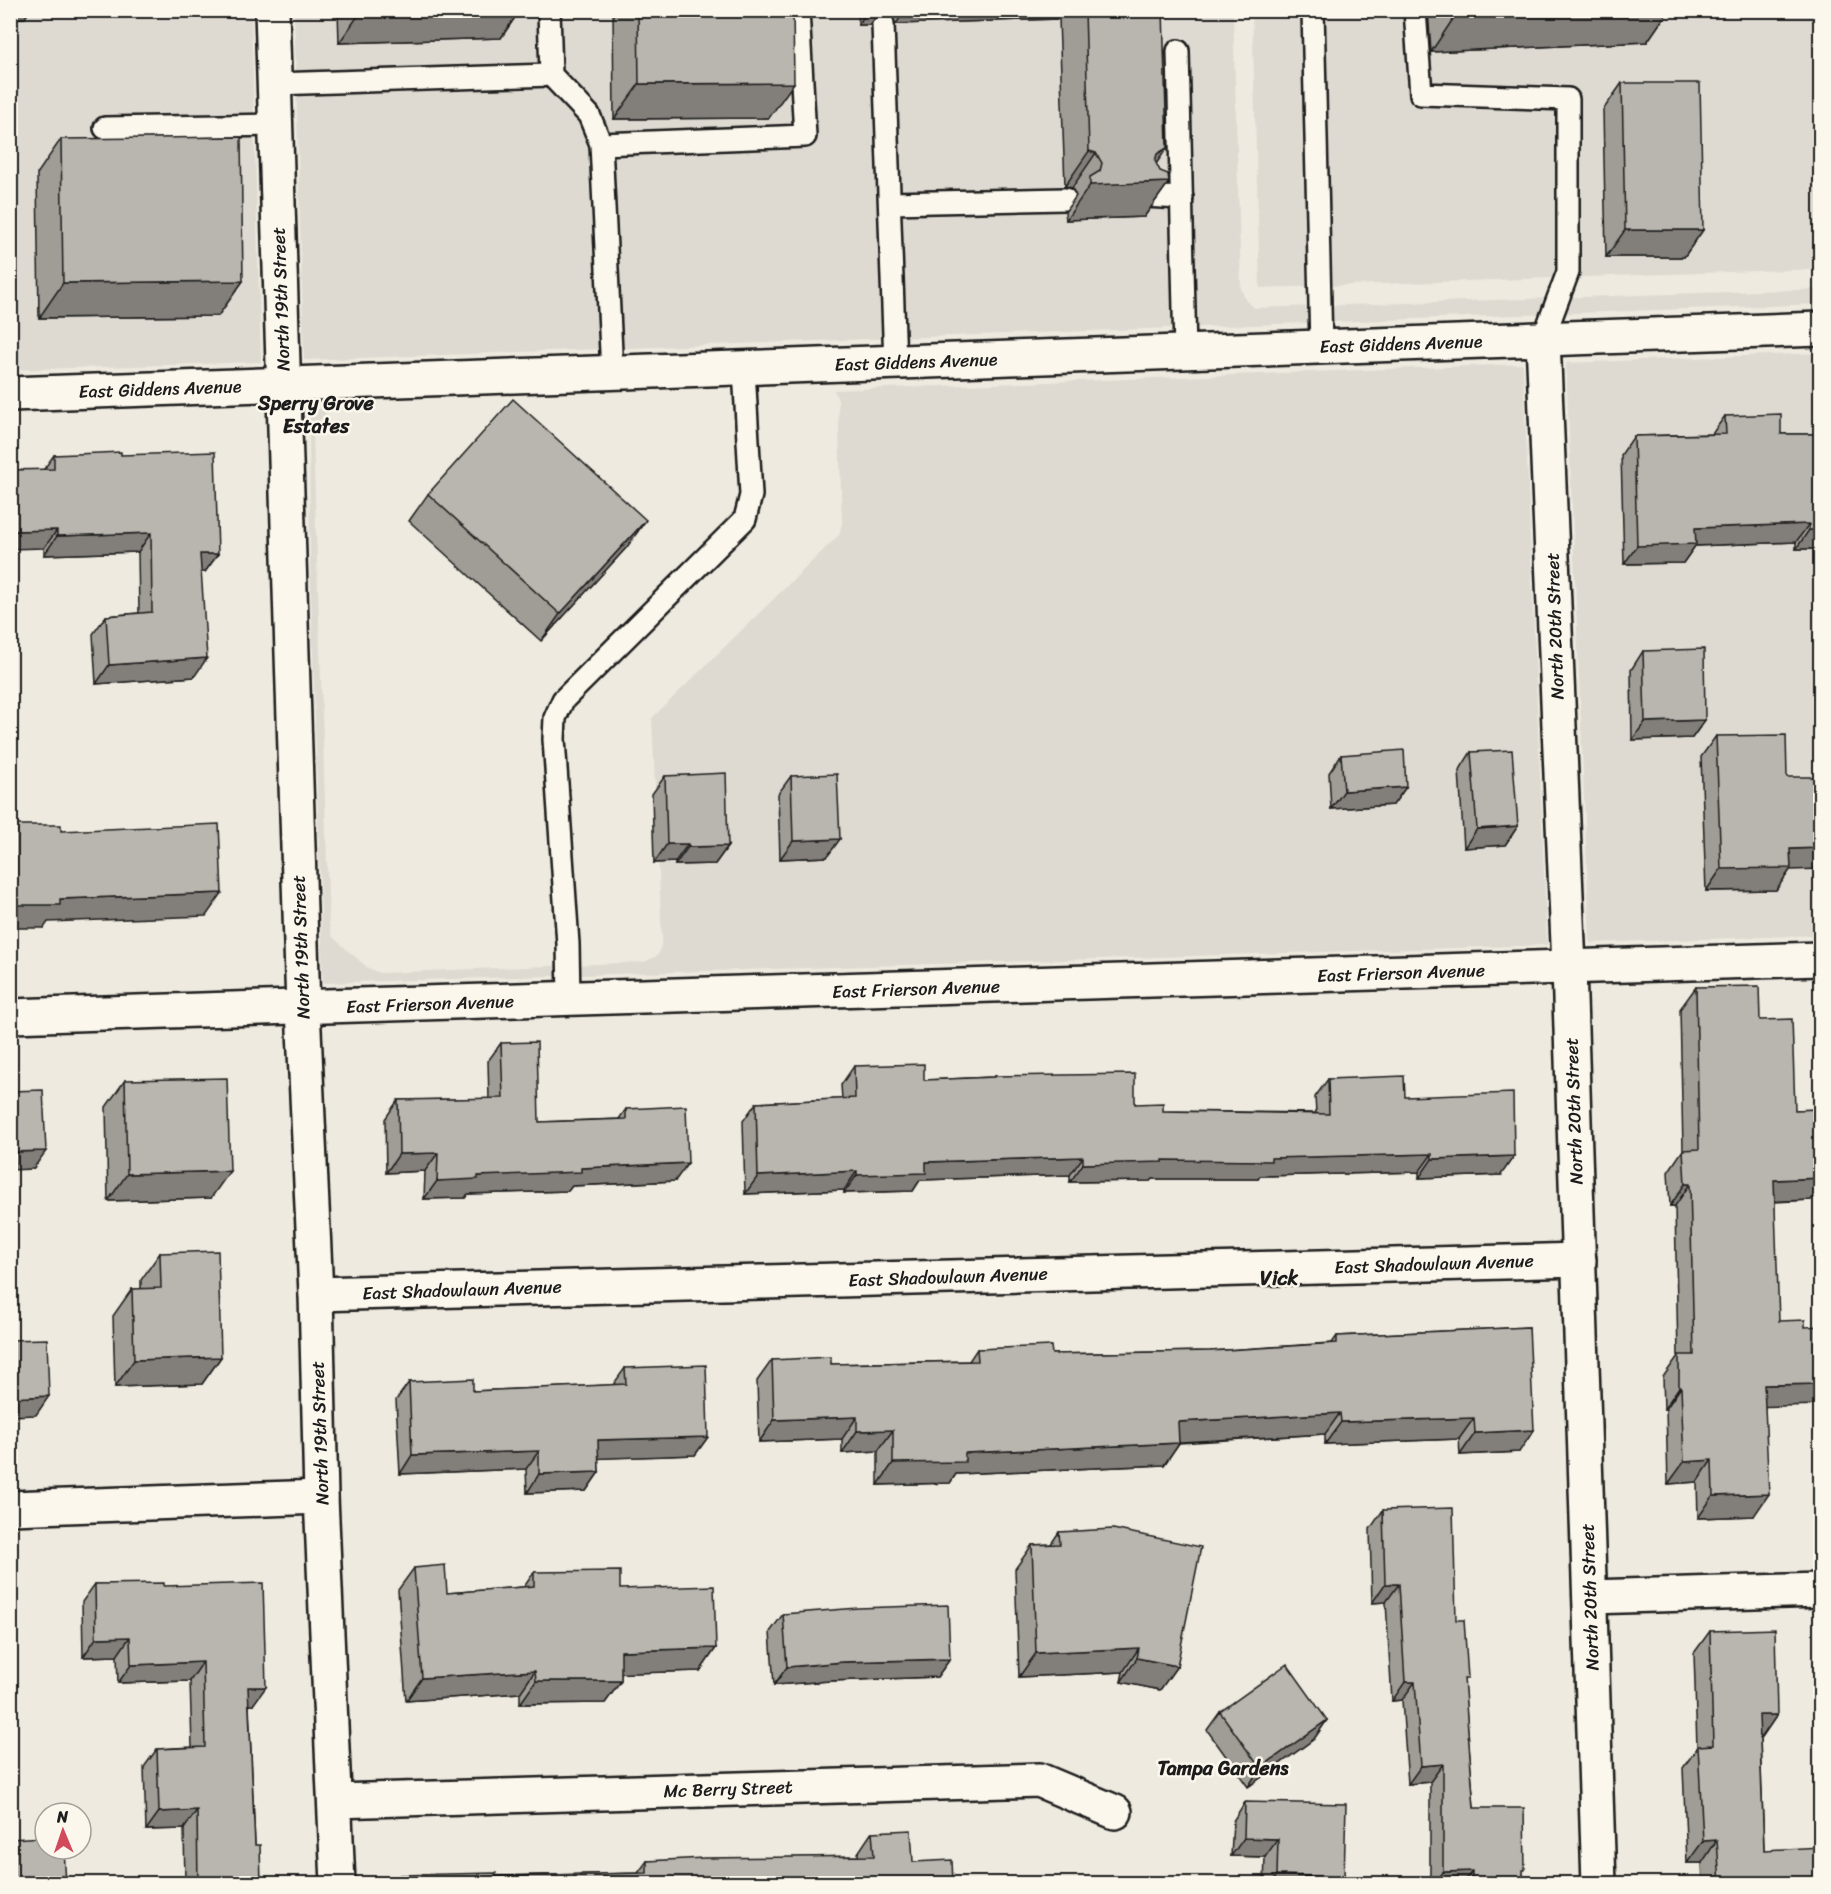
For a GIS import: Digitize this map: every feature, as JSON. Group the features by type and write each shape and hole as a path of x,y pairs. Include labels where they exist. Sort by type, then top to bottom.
{"street":[{"name":"North 19th Street","path":"272,10 303,1008 338,1884"},
{"name":"East Giddens Avenue","path":"10,394 1821,329"},
{"name":"North 20th Street","path":"1543,339 1569,968 1599,1884"},
{"name":"East Frierson Avenue","path":"10,1017 1821,959"},
{"name":"East Shadowlawn Avenue","path":"316,1294 1579,1260"},
{"path":"10,1508 321,1497"},
{"path":"1590,1597 1821,1590"},
{"name":"Mc Berry Street","path":"334,1801 1039,1780 1115,1812"}],"lane":[{"path":"549,10 551,75 589,115 601,144 612,373"},
{"path":"601,144 805,136 798,10"},
{"path":"1312,10 1321,347"},
{"path":"1414,10 1421,94 1568,99 1568,272 1543,339"},
{"path":"883,24 895,363"},
{"path":"1178,51 1185,352"},
{"path":"275,84 551,75"},
{"path":"105,128 275,125"},
{"path":"1143,196 1182,198"},
{"path":"890,203 1065,199"},
{"path":"569,1000 555,718 563,700 745,519 751,495 744,369"}],"shaded area":[{"path":"10,11 251,11 261,362 11,370"},
{"path":"294,11 1233,11 1241,289 1246,301 1255,308 1820,289 1820,304 304,360"},
{"path":"1252,11 1820,11 1820,269 1260,288"},
{"path":"1820,353 1820,935 1590,943 1566,363"},
{"path":"1523,364 1547,945 323,983 310,560 309,412 306,412 306,409 330,408 315,426 313,437 329,925 332,936 336,940 368,968 380,973 644,962 659,953 662,940 652,718 839,535 842,523 838,400 834,390"}],"building":[{"path":"638,10 793,10 794,83 639,84"},
{"path":"1085,10 1163,10 1167,148 1157,154 1155,161 1160,171 1168,174 1169,182 1090,185 1090,177 1100,171 1102,163 1096,153 1089,151"},
{"path":"1455,10 1590,10 1455,16"},
{"path":"1622,83 1700,83 1703,230 1625,230"},
{"path":"241,137 243,281 63,283 61,139"},
{"path":"513,399 646,520 560,614 428,494"},
{"path":"1781,414 1781,434 1821,434 1821,530 1809,530 1809,524 1695,528 1696,544 1637,546 1634,436 1726,434 1725,416"},
{"path":"121,452 121,455 215,452 218,554 200,554 207,658 109,665 106,616 152,612 151,533 57,536 57,530 10,531 10,470 54,469 54,455"},
{"path":"1704,649 1705,720 1645,722 1643,651"},
{"path":"1786,735 1787,777 1821,777 1821,848 1790,849 1791,868 1721,869 1716,736"},
{"path":"1404,750 1406,787 1344,791 1341,755"},
{"path":"1512,750 1518,826 1477,829 1471,752"},
{"path":"726,773 728,846 688,847 688,844 667,844 665,776"},
{"path":"837,774 840,839 793,841 791,776"},
{"path":"219,824 222,893 60,899 60,905 10,905 10,825 61,825 61,831"},
{"path":"1759,986 1760,1020 1792,1019 1795,1110 1821,1109 1821,1178 1774,1180 1779,1321 1805,1320 1805,1327 1821,1326 1821,1384 1764,1385 1769,1494 1713,1496 1712,1460 1684,1462 1681,1387 1679,1387 1679,1355 1694,1355 1690,1184 1685,1184 1683,1150 1699,1149 1696,987"},
{"path":"537,1042 539,1122 626,1119 626,1109 686,1106 688,1163 581,1168 581,1172 478,1176 478,1179 437,1181 438,1153 399,1154 398,1100 503,1098 501,1043"},
{"path":"924,1064 924,1080 994,1076 1135,1074 1135,1104 1163,1103 1163,1111 1329,1114 1328,1079 1404,1076 1405,1097 1513,1093 1514,1156 1432,1159 1432,1154 1271,1158 1271,1161 1163,1160 1163,1162 1083,1164 1083,1157 926,1162 926,1173 857,1175 857,1171 758,1176 756,1103 855,1098 854,1066"},
{"path":"227,1078 230,1171 127,1174 125,1080"},
{"path":"43,1090 46,1151 10,1152 10,1091"},
{"path":"218,1251 221,1357 134,1360 132,1289 161,1288 160,1253"},
{"path":"1529,1327 1534,1430 1475,1433 1474,1418 1341,1422 1340,1413 1178,1422 1179,1443 965,1453 965,1462 893,1463 893,1430 857,1431 857,1417 774,1420 772,1360 831,1357 831,1364 978,1361 977,1349 1051,1346 1052,1354 1210,1351 1337,1343 1337,1336"},
{"path":"47,1339 49,1396 10,1398 10,1340"},
{"path":"706,1365 708,1437 598,1440 599,1472 539,1474 539,1451 412,1455 409,1382 473,1379 473,1391 626,1384 625,1368"},
{"path":"1453,1508 1456,1620 1464,1620 1468,1678 1464,1678 1474,1808 1524,1808 1525,1870 1523,1870 1523,1884 1472,1884 1472,1871 1443,1872 1443,1764 1421,1766 1415,1682 1405,1682 1399,1584 1385,1584 1383,1510"},
{"path":"1113,1529 1201,1547 1177,1666 1137,1658 1139,1648 1036,1653 1032,1545 1060,1544 1059,1532"},
{"path":"445,1565 447,1593 534,1586 534,1572 620,1571 620,1589 714,1586 716,1648 621,1651 621,1681 536,1681 535,1671 422,1678 414,1568"},
{"path":"164,1583 164,1586 263,1583 266,1687 248,1687 255,1845 260,1845 261,1884 198,1884 197,1810 159,1812 157,1749 205,1747 203,1662 131,1665 130,1637 96,1638 95,1584"},
{"path":"948,1605 950,1659 843,1662 787,1667 783,1614 858,1608"},
{"path":"1775,1629 1777,1715 1759,1715 1764,1850 1821,1847 1821,1884 1720,1884 1717,1840 1703,1841 1698,1746 1713,1745 1710,1631"},
{"path":"1287,1664 1327,1720 1260,1768 1220,1712"},
{"path":"1245,1802 1346,1804 1344,1877 1277,1875 1278,1839 1244,1838"},
{"path":"911,1830 913,1862 952,1860 953,1884 401,1884 400,1875 647,1873 647,1861 874,1856 872,1832"},
{"path":"33,1838 33,1861 65,1861 66,1884 10,1884 10,1839"}],"district":[{"name":"Sperry Grove Estates","path":"316,414"},
{"name":"Vick","path":"1279,1278"},
{"name":"Tampa Gardens","path":"1223,1768"}]}
